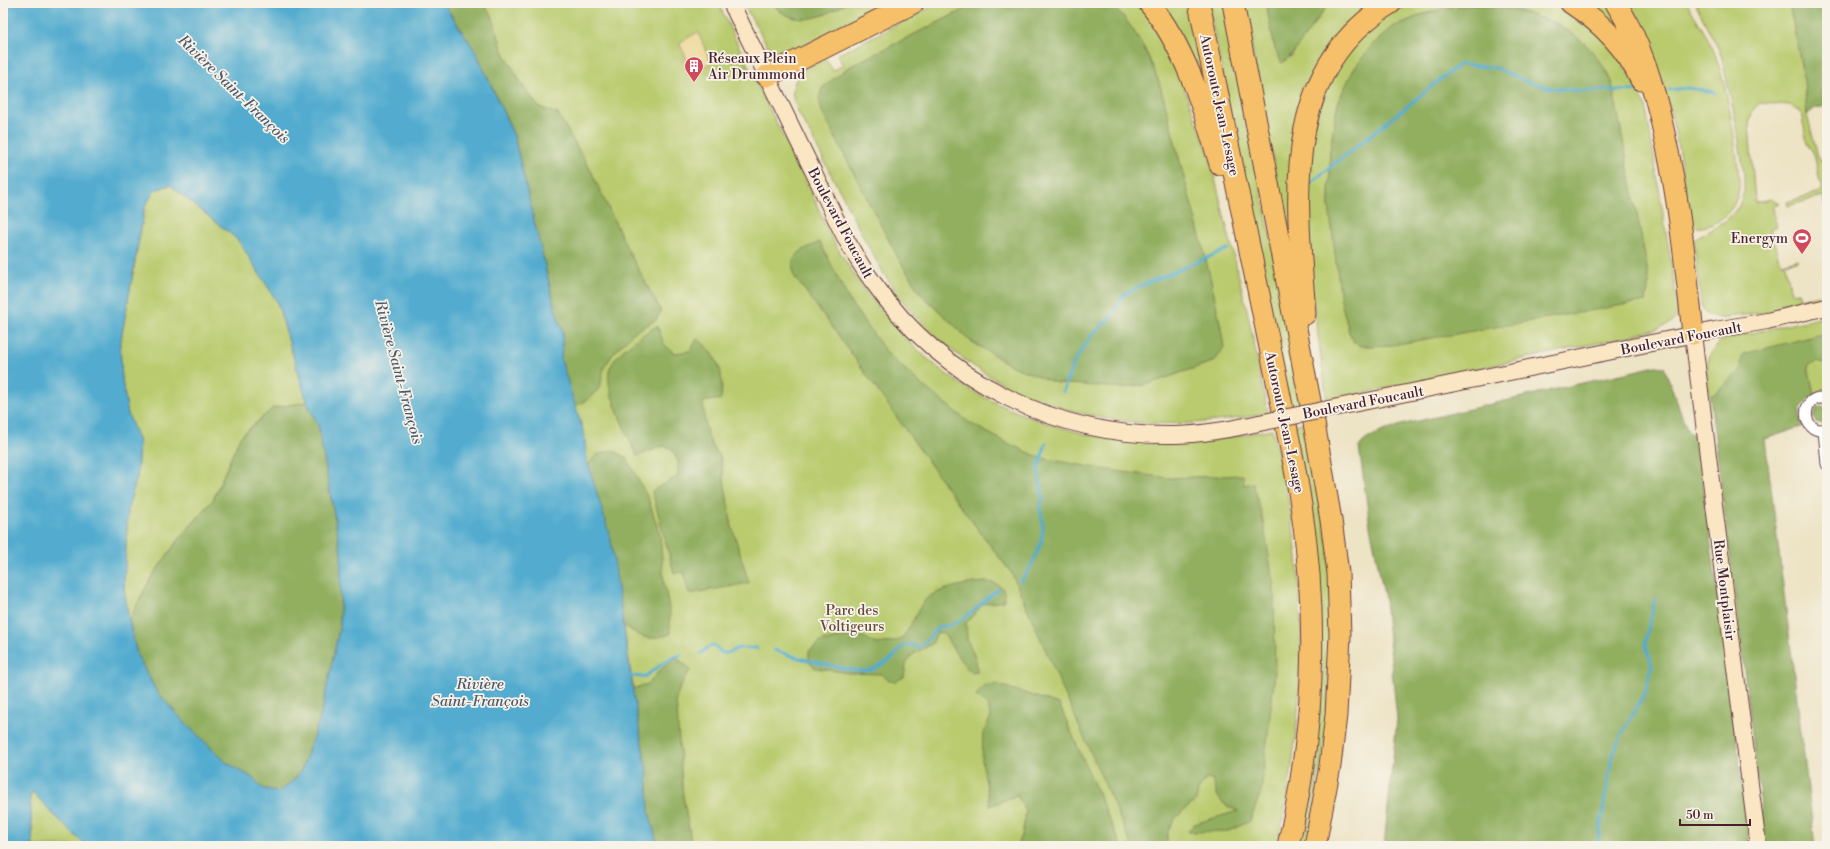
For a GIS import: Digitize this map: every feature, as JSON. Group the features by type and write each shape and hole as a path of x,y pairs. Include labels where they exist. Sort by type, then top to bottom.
{"highway":[{"path":"767,76 913,3"},
{"path":"1150,3 1172,36 1195,86 1258,289"},
{"name":"Autoroute Jean-Lesage","path":"1199,3 1301,500 1311,587 1312,655 1309,717 1301,780 1288,846"},
{"name":"Autoroute Jean-Lesage","path":"1233,3 1311,406 1334,536 1340,618 1339,674 1335,734 1315,846"},
{"path":"1311,406 1298,208 1299,162 1303,136 1315,92 1335,54 1360,26 1391,3"},
{"path":"1571,3 1606,29 1625,52 1638,73 1665,138"},
{"path":"1616,3 1634,35 1645,62 1665,138 1673,174 1693,334"}],"street":[{"name":"Boulevard Foucault","path":"731,3 843,232 867,274 887,302 932,348 959,369 996,392 1032,409 1066,421 1104,430 1141,434 1179,435 1210,432 1338,408 1827,307"},
{"name":"Rue Montplaisir","path":"1693,334 1758,846"},
{"path":"1827,399 1818,398 1813,400 1809,404 1806,414 1809,424 1813,428 1825,430 1827,464"}],"green space":[{"name":"Parc des Voltigeurs","path":"443,3 718,3 809,186 827,229 842,255 862,286 884,314 911,343 939,368 969,389 1022,414 1080,433 1110,439 1140,443 1170,444 1208,441 1272,429 1286,490 1297,555 1301,642 1299,700 1293,757 1284,813 1276,846 658,846 618,589 587,460 584,434 561,360 563,332 514,136 476,52"},
{"path":"443,3 481,3 492,15 503,51 524,88 539,107 558,114 591,171 628,250 661,311 656,320 634,332 614,353 604,367 600,388 587,400 575,406 561,360 563,332 555,308 514,136 476,52"},
{"path":"743,3 774,3 777,9 795,18 824,15 847,3 890,3 788,54 778,53 767,45"},
{"path":"774,3 847,3 825,14 803,19 795,18 783,13"},
{"path":"939,3 977,3 847,68 920,293 972,342 1121,388 1148,384 1215,361 1221,327 1197,227 1159,82 1147,54 1123,16 1110,3 1140,3 1168,46 1209,154 1247,310 1268,413 1198,423 1164,424 1130,422 1097,417 1064,408 1031,397 998,381 975,367 933,334 905,304 880,267 859,228 799,113 794,102 793,90 794,83 798,77 813,64 826,59 833,71 843,65 837,55"},
{"path":"977,3 1110,3 1126,20 1135,33 1153,66 1157,78 1210,274 1224,347 1215,361 1148,384 1121,388 1056,383 1012,366 972,342 920,293 898,258 822,112 819,98 822,88 847,68"},
{"path":"1156,3 1188,3 1208,97"},
{"path":"1208,3 1224,3 1304,406 1290,409"},
{"path":"1243,3 1266,3 1275,49 1291,57 1303,37 1330,3 1381,3 1330,53 1294,238 1288,237"},
{"path":"1266,3 1330,3 1292,54 1282,63 1275,49"},
{"path":"1406,3 1552,3 1574,13 1608,39 1636,85 1646,108 1678,308 1675,319 1672,322 1661,328 1630,336 1327,401 1310,278 1305,183 1316,113 1344,52 1387,13","holes":["1478,4 1520,11 1559,24 1619,121 1646,262 1329,206 1330,151 1338,101 1393,27 1421,15 1449,7"]},
{"path":"1580,3 1611,3 1633,41"},
{"path":"1625,3 1687,3 1715,54 1730,110 1739,186 1734,205 1723,217 1709,225 1692,227 1690,224 1676,135 1665,91 1650,49"},
{"path":"1695,3 1789,3 1804,80 1807,115 1819,160 1822,160 1827,181 1827,193 1825,194 1827,216 1823,196 1788,206 1787,202 1822,191 1814,154 1807,143 1801,112 1790,105 1760,103 1753,110 1749,124 1755,202 1771,199 1779,204 1773,207 1776,227 1770,229 1778,257 1782,263 1797,259 1797,261 1783,263 1785,264 1791,293 1798,292 1800,299 1818,295 1820,302 1778,311 1718,318 1706,314 1701,305 1694,240 1727,220 1739,206 1744,192 1744,175 1737,127 1721,54"},
{"path":"1789,3 1827,3 1827,106 1815,108 1807,115 1804,80"},
{"path":"1478,4 1530,14 1561,27 1588,47 1603,66 1612,83 1646,262 1649,283 1646,301 1392,345 1361,346 1354,342 1349,332 1341,301 1329,206 1330,151 1338,101 1354,69 1373,44 1393,27 1421,15 1449,7"},
{"path":"170,185 238,240 268,287 277,302 307,402 273,408 240,437 213,500 176,543 151,578 129,620 124,588 128,508 137,477 139,442 128,414 122,380 120,345 145,206 155,190"},
{"path":"820,242 850,302 887,353 923,386 970,423 1005,442 1041,458 1102,469 1168,478 1243,475 1244,485 1253,483 1263,520 1274,588 1275,673 1261,792 1250,821 1229,831 1188,832 1194,824 1238,811 1227,806 1220,800 1213,780 1206,779 1198,790 1196,801 1179,814 1171,825 1168,831 1167,846 1132,846 1012,574 955,499 836,332 794,276 793,263 798,254 802,250"},
{"path":"1827,316 1827,393 1814,395 1808,365 1740,370 1722,388 1710,397 1707,369 1710,356 1718,342"},
{"path":"657,326 664,344 674,353 690,351 698,338 711,353 721,372 721,399 703,402 705,424 711,444 720,456 732,527 749,583 689,594 684,572 674,573 652,491 678,476 678,461 671,448 663,446 637,456 618,414 609,380 609,372 612,365 622,351"},
{"path":"1827,333 1827,364 1816,361 1808,366 1814,395 1806,401 1801,409 1800,417 1804,426 1765,439 1815,846 1766,846 1710,397 1722,388 1740,370 1743,354"},
{"path":"1656,366 1664,367 1688,432 1696,436 1750,846 1384,846 1397,719 1385,599 1370,526 1359,447 1372,436 1401,425"},
{"path":"307,402 318,425 341,553 340,625 321,715 301,771 294,780 279,792 262,788 253,778 227,763 185,723 157,692 137,655 129,620 151,578 176,543 213,500 240,437 273,408"},
{"path":"1817,408 1827,408 1827,423 1824,424 1816,422 1813,416"},
{"path":"1306,422 1328,547 1332,619 1326,733 1307,846 1296,846 1316,739 1323,669 1319,659 1317,559 1319,551 1315,548 1315,544 1318,543 1317,535 1313,531 1293,425"},
{"path":"613,450 627,459 648,498 660,535 664,582 670,614 670,634 655,638 640,636 623,625 618,589 588,464 597,455"},
{"path":"984,582 993,583 1000,586 1004,592 1004,601 983,604 966,623 967,639 976,660 977,672 972,673 961,661 943,633 937,632 932,644 912,655 906,664 904,677 895,682 890,681 881,674 849,673 815,668 809,661 809,651 822,641 851,636 864,637 876,644 897,641 906,633 920,606 930,596 949,588"},
{"path":"677,658 687,666 690,671 680,687 676,699 683,796 692,846 658,846 649,812 647,772 632,689 648,684 662,668"},
{"path":"996,684 1059,704 1121,846 1016,846 1022,835 1026,812 1017,795 990,806 982,760 983,733 991,717 987,705 976,696 983,686"},
{"path":"35,793 50,811 86,846 33,846 30,795"}],"sand":[{"path":"698,32 711,63 689,73 687,66 682,61 687,59 679,43"}],"water":[{"name":"Rivière Saint-François","path":"3,3 443,3 476,52 514,136 555,308 563,332 561,360 584,434 587,460 611,540 634,698 647,772 649,812 658,846 86,846 34,793 30,795 33,846 3,846","holes":["170,185 238,240 277,302 307,402 318,425 341,553 340,625 321,715 301,771 294,780 279,792 262,788 253,778 227,763 185,723 157,692 137,655 124,588 128,508 137,477 139,442 128,414 122,380 120,345 145,206 155,190"]}],"waterway":[{"path":"1308,185 1460,64 1496,68 1528,82 1551,88 1580,91 1636,91"},
{"path":"1669,90 1688,88 1715,92"},
{"path":"1063,392 1073,364 1091,336 1109,319 1124,295 1138,287 1228,249"},
{"path":"1021,581 1031,566 1041,543 1043,527 1040,506 1043,498 1038,469 1046,443"},
{"path":"774,650 838,667 863,671 871,670 890,660 902,647 909,645 920,647 939,627 947,626 963,619 998,589"},
{"path":"1597,846 1612,757 1622,733 1645,693 1652,666 1645,643 1655,599"},
{"path":"701,653 710,646 714,645 722,653 727,653 739,648 757,648"},
{"path":"630,676 644,677 669,659 681,655"}],"place":[{"name":"Réseaux Plein Air Drummond","path":"694,83"},
{"name":"Energym","path":"1802,255"}]}
